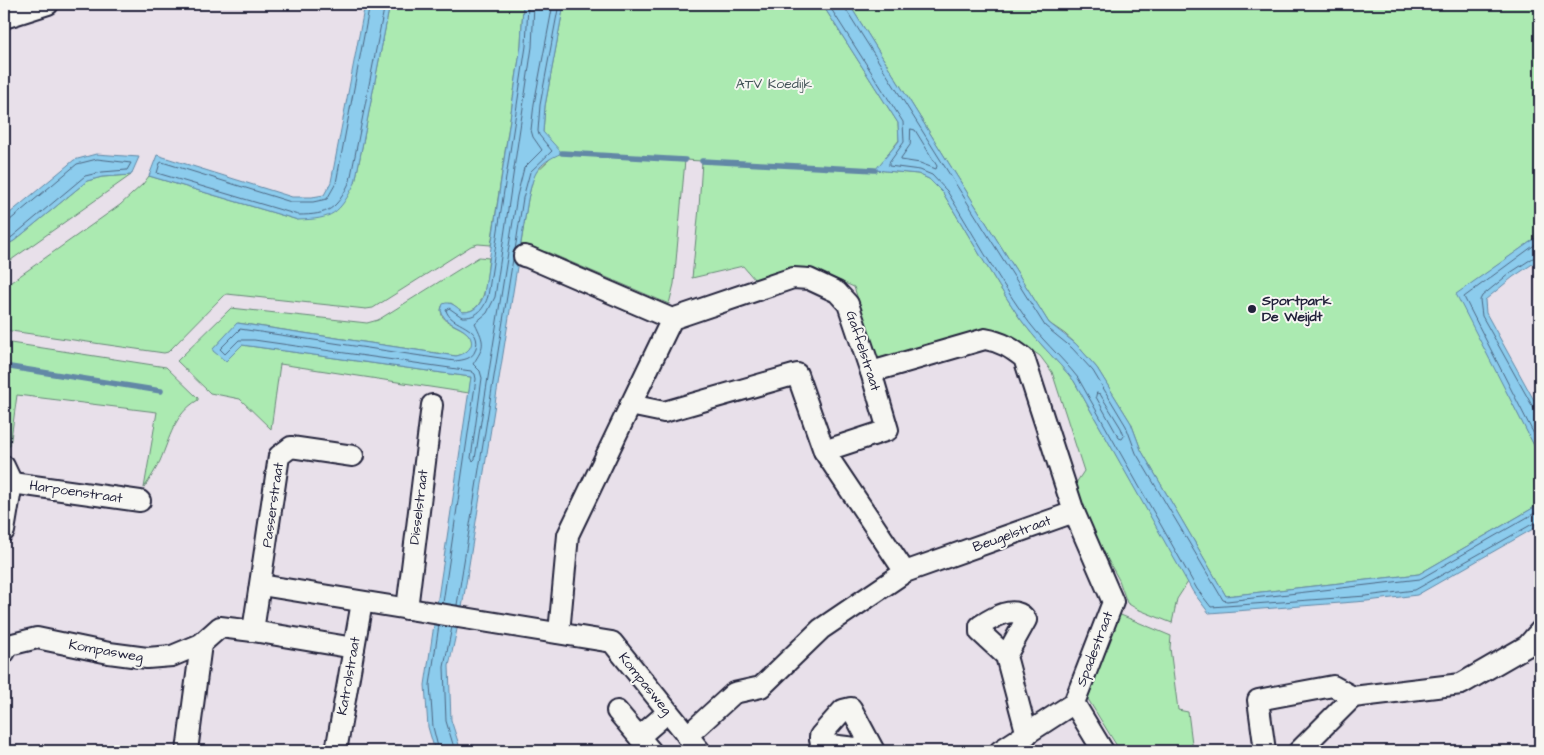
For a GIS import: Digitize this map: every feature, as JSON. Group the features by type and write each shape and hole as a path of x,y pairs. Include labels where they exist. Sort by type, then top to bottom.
{"street":[{"path":"4,18 48,4"},
{"path":"524,256 672,319 568,535 559,633"},
{"name":"Gaffelstraat","path":"672,319 792,278 809,279 838,292 848,304 888,430 824,451"},
{"path":"871,372 985,339 1000,342 1013,349 1024,358 1074,512"},
{"path":"630,405 664,412 797,374 824,451 905,572"},
{"name":"Disselstraat","path":"407,609 432,405"},
{"name":"Passerstraat","path":"253,631 280,456 291,447 353,456"},
{"name":"Harpoenstraat","path":"4,531 8,475 140,502"},
{"name":"Beugelstraat","path":"687,736 734,692 761,687 820,629 905,572 1074,512"},
{"name":"Spadestraat","path":"1000,751 1074,703 1113,602 1074,512"},
{"path":"261,585 407,609"},
{"name":"Katrolstraat","path":"336,751 362,602"},
{"name":"Kompasweg","path":"407,609 612,642 700,751"},
{"name":"Kompasweg","path":"6,645 38,638 109,653 147,658 172,656 201,644 220,628 253,631 354,648"},
{"path":"1299,751 1353,698 1461,684 1527,646 1540,631"},
{"path":"187,751 201,644"},
{"path":"1006,656 1027,735"},
{"path":"1265,751 1258,700 1332,686 1353,698"},
{"name":"Spadestraat","path":"1074,703 1104,751"},
{"path":"617,711 645,744 668,712"}],"green space":[{"path":"390,4 523,4 521,45 491,245 478,244 471,246 373,308 366,309 227,294 168,352 164,353 4,330 4,287 120,205 149,176 298,220 355,183"},
{"name":"ATV Koedijk","path":"564,4 822,4 898,123 899,140 876,170 918,174 929,179 943,193 1019,317 1074,381 1188,582 1177,599 1172,623 1127,603 1119,580 1073,497 1076,483 1084,471 1052,372 1040,356 1017,340 1007,337 880,366 854,287 809,268 760,286 743,266 692,278 702,161 685,160 674,284 669,304 547,252 520,250 534,174 550,159 543,132 545,106"},
{"name":"Sportpark De Weijdt","path":"849,4 1540,4 1540,235 1457,294 1540,457 1540,504 1419,574 1226,596 1141,450 1131,423 1097,368 1076,344 1049,323"},
{"path":"131,175 4,265 4,246 14,241 87,181 102,177"},
{"path":"479,257 489,258 484,292 477,306 463,312 451,303 442,306 441,311 442,316 448,322 466,332 472,340 468,350 460,355 456,356 238,323 213,349 226,361 242,345 471,377 469,393 280,364 271,429 240,399 210,393 177,361 231,308 367,323 378,320"},
{"path":"4,342 166,367 198,400 183,412 178,419 160,461 144,488 157,412 17,395 10,446 4,446"},
{"path":"1116,613 1171,636 1170,648 1178,710 1188,712 1193,751 1120,751 1086,696"}],"water":[{"path":"365,4 390,4 355,183 344,202 334,213 319,218 298,220 149,176 157,155 292,197 324,195 331,182"},
{"path":"523,4 564,4 545,106 543,132 562,153 547,161 538,170 532,182 528,199 463,602 449,666 451,720 461,751 435,751 428,727 425,685 471,377 242,345 226,361 213,349 237,323 456,356 470,348 471,338 468,334 448,322 441,310 443,304 449,303 463,312 471,311 479,305 484,295 521,45"},
{"path":"822,4 849,4 1049,323 1076,344 1097,368 1131,423 1141,450 1226,596 1419,574 1540,504 1540,525 1417,595 1367,601 1209,613 1193,592 1074,381 1019,317 943,193 929,179 918,174 875,170 899,141 898,123"},
{"path":"96,154 139,157 131,175 102,177 87,181 14,241 4,246 4,218 74,160"},
{"path":"1540,235 1540,259 1513,277 1485,300 1486,313 1540,411 1540,457 1456,294"}],"waterway":[{"path":"562,153 685,160"},
{"path":"702,161 875,170"},
{"path":"4,366 161,391"}],"place":[{"name":"Sportpark De Weijdt","path":"1252,309"}]}
